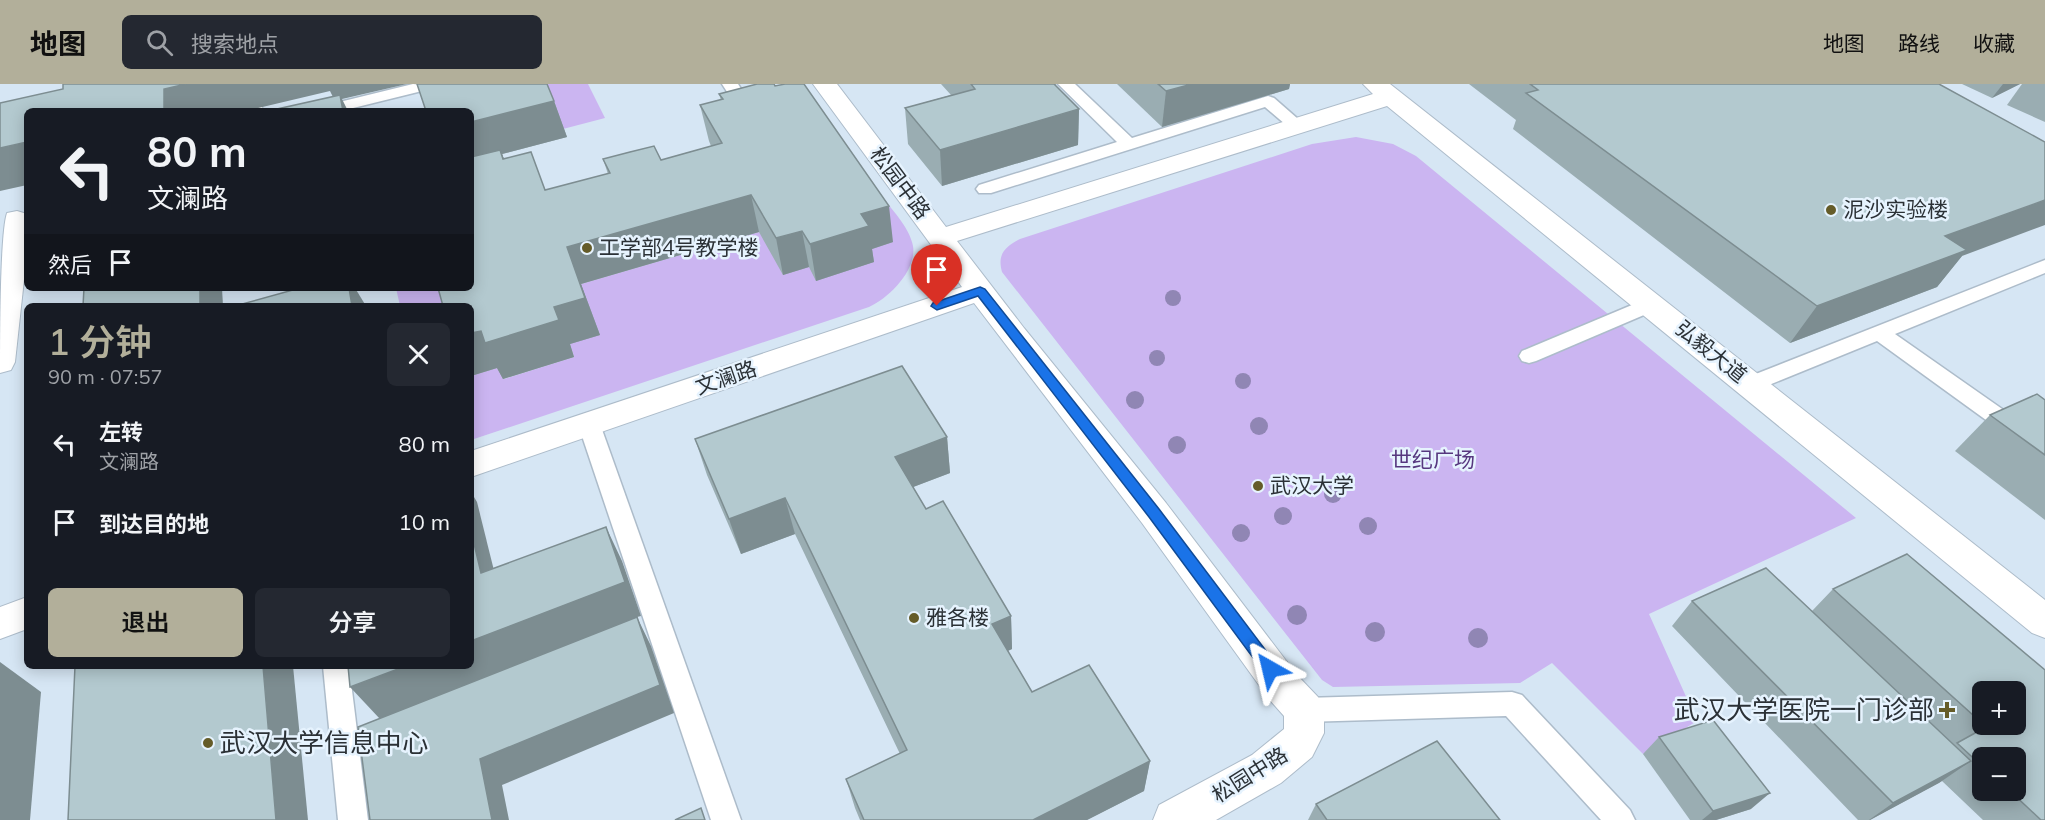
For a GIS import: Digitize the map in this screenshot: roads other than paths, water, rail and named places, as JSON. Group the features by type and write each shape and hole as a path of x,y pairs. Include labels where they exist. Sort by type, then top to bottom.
{"street":[{"name":"松园中路","path":"822,90 942,237 980,291 1154,513 1283,687 1304,710 1304,734 1293,749 1276,763 1174,820"},
{"path":"942,237 1298,126 1383,90"},
{"name":"弘毅大道","path":"1383,90 2045,622"},
{"path":"0,362 5,283 15,220"},
{"name":"文澜路","path":"474,463 980,291"},
{"path":"0,622 24,615"}],"lane":[{"path":"730,84 748,112 769,106"},
{"path":"1066,84 1129,144"},
{"path":"333,108 416,88"},
{"path":"985,189 1268,101 1298,126"},
{"path":"1751,384 2042,271"},
{"path":"1529,356 1652,304"},
{"path":"1880,333 2045,452"},
{"path":"589,424 726,820"},
{"path":"336,669 353,820"},
{"path":"1304,710 1512,704 1620,820"}],"place":[{"name":"泥沙实验楼","path":"1831,210"},
{"name":"工学部4号教学楼","path":"587,248"},
{"name":"武汉大学","path":"1258,486"},
{"name":"雅各楼","path":"914,618"},
{"name":"武汉大学医院一门诊部","path":"1947,710"},
{"name":"武汉大学信息中心","path":"208,743"}],"park label":[{"name":"世纪广场","path":"1433,460"}]}
